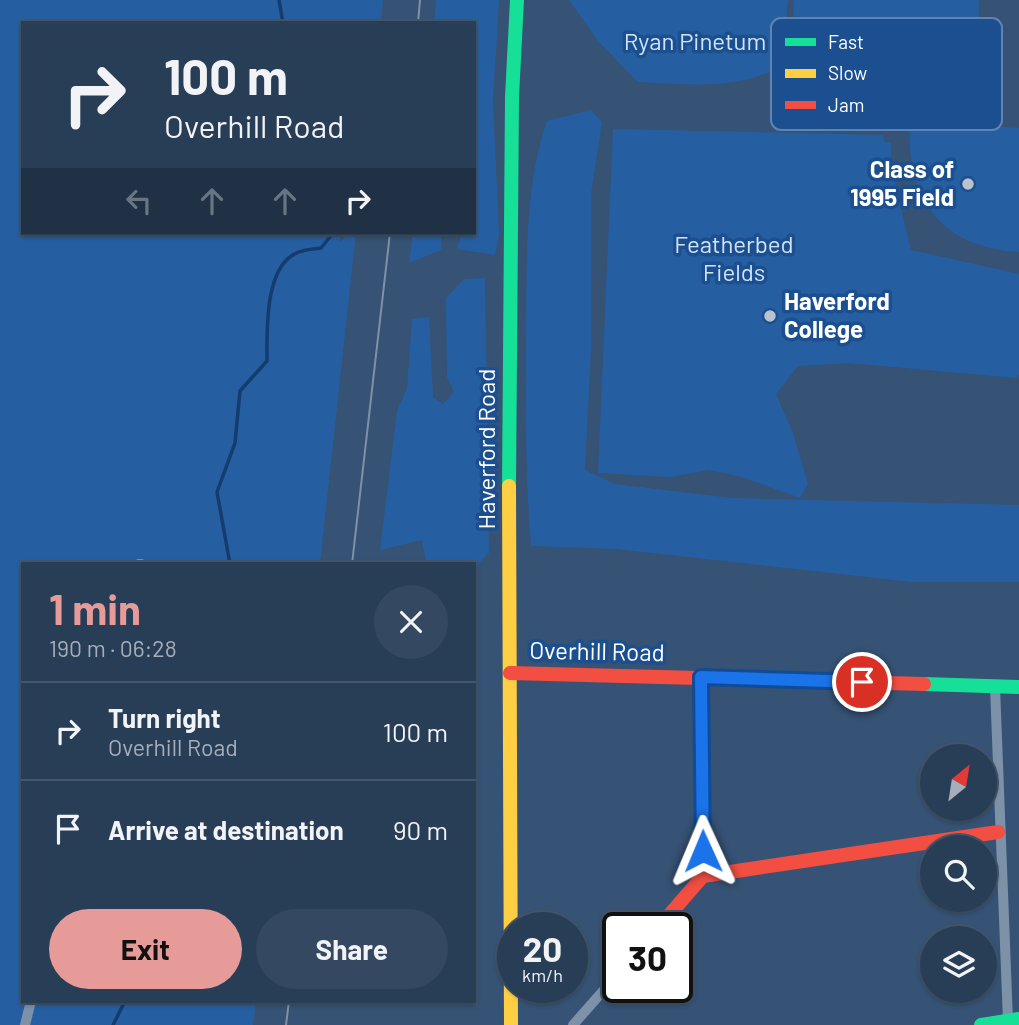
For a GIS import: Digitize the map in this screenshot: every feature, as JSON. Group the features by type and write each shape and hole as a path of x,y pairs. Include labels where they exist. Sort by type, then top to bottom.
{"main road":[{"name":"Haverford Road","path":"511,1025 512,97 517,0"},
{"name":"Overhill Road","path":"510,673 1019,687"},
{"path":"672,912 703,876 998,832"},
{"path":"981,1025 1013,1020"}],"street":[{"path":"701,677 703,876"},
{"path":"995,687 998,832 1013,1020"},
{"path":"573,1025 602,992"},
{"path":"25,1025 30,1003"}],"green space":[{"path":"0,0 383,0 381,21 21,21 21,235 340,235 340,242 348,235 356,235 320,562 21,562 21,1003 256,1003 253,1025 0,1025"},
{"path":"436,0 499,0 493,102 499,234 495,255 457,249 461,235 476,235 476,21 434,21"},
{"name":"Ryan Pinetum","path":"569,0 788,0 786,18 771,18 771,71 746,80 711,84 638,82 598,41"},
{"path":"794,0 979,0 979,18 793,18"},
{"path":"591,110 602,122 591,194 591,350 585,470 615,484 732,498 1019,505 1019,582 912,582 617,549 531,546 527,466 527,252 534,172 547,121"},
{"name":"Class of 1995 Field","path":"1019,128 1019,252 991,248 948,229 933,214 922,195 914,173 910,130"},
{"name":"Featherbed Fields","path":"613,129 883,135 885,142 891,142 891,166 911,250 1019,274 1019,375 1016,378 849,363 798,366 776,394 793,433 808,484 800,498 742,477 709,470 670,477 598,473"},
{"path":"413,235 441,235 441,250 409,263"},
{"path":"485,278 489,553 476,566 476,562 426,562 422,540 380,550 397,411 407,388 412,319 429,317 433,397 443,404 454,392 447,377 446,298 464,279"}],"waterway":[{"path":"279,0 283,21"},
{"path":"230,562 217,492 235,443 240,391 267,361 268,316 273,284 288,259 299,252 321,248 331,235"},
{"path":"113,1025 124,1003"}],"tram line":[{"path":"418,21 420,0"},
{"path":"352,562 390,235"},
{"path":"286,1025 289,1003"}],"traffic: fast":[{"path":"509,486 512,97 517,0"},
{"path":"924,684 1019,687"},
{"path":"981,1025 1019,1019"}],"traffic: slow":[{"path":"509,486 511,1025"}],"traffic: jam":[{"path":"510,673 924,684"},
{"path":"672,912 703,876 998,832"}],"place":[{"name":"Class of 1995 Field","path":"968,184"},
{"name":"Haverford College","path":"770,316"}],"route":[{"path":"703,851 701,677 862,682"}]}
